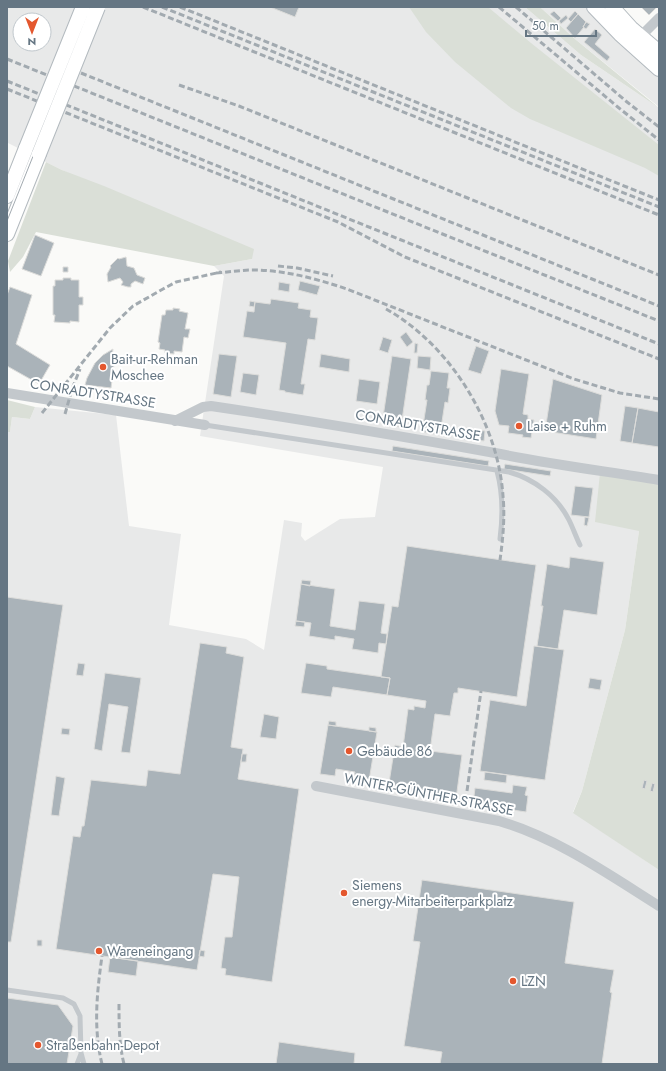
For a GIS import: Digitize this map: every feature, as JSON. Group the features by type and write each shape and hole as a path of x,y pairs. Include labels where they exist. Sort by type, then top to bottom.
{"main road":[{"path":"7,196 83,7"},
{"path":"7,234 98,7"},
{"path":"594,7 620,34 659,69"},
{"path":"612,7 659,52"}],"street":[{"path":"641,36 659,18"},
{"name":"CONRADTYSTRASSE","path":"7,393 205,425"},
{"name":"CONRADTYSTRASSE","path":"175,421 202,407 211,406 308,420 495,454 659,480"},
{"name":"WINTER-GÜNTHER-STRASSE","path":"316,786 499,821 516,826 569,851 659,906"}],"lane":[{"path":"205,425 523,476 546,490 568,519 580,545"},
{"path":"497,471 502,498 500,539"},
{"path":"7,990 63,998 74,1004 80,1016 81,1053 84,1064"},
{"path":"77,1064 81,1053"}],"shaded area":[{"path":"7,7 525,7 581,55 659,108 659,482 639,531 625,630 582,791 573,812 659,870 659,1064 7,1064 7,432 10,432 12,417 30,419 35,407 116,415 129,526 181,534 169,625 246,639 264,650 284,520 302,523 301,536 305,541 340,519 375,517 383,467 200,436 224,276 214,266 252,259 8,143 7,144"},
{"path":"409,7 488,7 659,145 659,176 645,168 530,119 511,108 455,62 426,32"},
{"path":"525,7 540,7 575,39 659,108 581,55"},
{"path":"540,7 604,7 637,40 659,59 659,107 575,39"},
{"path":"46,162 62,170 254,249 252,259 214,266 36,232 23,257 10,272 8,261"},
{"path":"7,400 35,407 30,419 12,417 10,432 7,432"},
{"path":"600,473 659,482 659,870 573,813 582,791 625,630 639,531 595,522"}],"building":[{"path":"270,7 299,7 295,17"},
{"path":"641,7 657,7 649,15"},
{"path":"554,11 561,18 558,21 550,14"},
{"path":"575,11 578,14 571,22 568,19"},
{"path":"578,14 586,22 575,38 566,28"},
{"path":"566,15 568,18 561,24 559,21"},
{"path":"586,22 590,24 586,29 583,27"},
{"path":"595,29 602,35 595,44 610,57 607,61 584,42"},
{"path":"35,235 54,243 41,276 22,269"},
{"path":"126,257 127,266 134,268 137,275 145,278 143,284 135,281 131,284 131,287 128,287 121,285 123,282 120,278 108,282 107,274 111,267 110,266 118,258"},
{"path":"63,267 68,267 68,272 63,272"},
{"path":"63,278 79,280 79,297 83,297 83,305 79,305 79,322 54,322 53,286 55,286 55,280 63,280"},
{"path":"300,281 320,286 317,295 298,290"},
{"path":"279,282 290,284 289,292 278,290"},
{"path":"10,287 32,295 16,344 50,365 39,384 7,366 7,295"},
{"path":"271,299 299,303 298,308 311,310 310,317 318,318 315,340 308,339 301,384 305,384 303,395 279,390 286,343 243,337 247,311 254,312 255,302 270,304"},
{"path":"250,301 255,302 254,307 249,306"},
{"path":"173,308 180,309 179,311 188,313 185,329 190,329 188,338 184,337 182,352 174,351 174,354 165,353 165,350 159,349 160,343 158,342 162,315 165,315 166,310 173,310"},
{"path":"406,332 413,342 407,347 400,337"},
{"path":"383,337 392,340 388,353 379,350"},
{"path":"415,343 418,344 417,353 414,353"},
{"path":"476,346 489,351 481,374 468,370"},
{"name":"Bait-ur-Rehman Moschee","path":"113,349 111,363 114,364 111,388 85,385 95,363 103,355"},
{"path":"219,354 237,356 231,397 213,394"},
{"path":"321,354 350,359 349,372 319,367"},
{"path":"392,356 411,359 401,427 382,424"},
{"path":"418,356 431,357 430,370 417,368"},
{"path":"501,369 529,374 523,414 528,415 528,419 534,420 531,438 522,437 523,435 508,433 509,426 499,425 495,411"},
{"path":"431,371 449,373 447,388 450,388 448,403 445,402 440,435 422,432 427,400 425,400 427,385 429,385"},
{"path":"243,373 259,375 256,395 240,392"},
{"path":"359,379 380,382 377,404 356,401"},
{"path":"553,379 602,395 596,439 545,431"},
{"path":"625,406 638,408 632,443 620,441"},
{"path":"638,408 659,412 659,447 632,443"},
{"path":"459,427 485,431 484,441 457,438"},
{"path":"393,446 489,461 488,466 392,451"},
{"path":"505,464 551,471 550,476 504,469"},
{"path":"575,486 593,488 589,517 571,515"},
{"path":"585,517 589,518 587,526 584,525"},
{"path":"407,546 536,565 517,697 458,688 458,693 454,693 450,716 435,714 430,751 462,755 456,799 388,789 395,745 403,747 408,709 414,710 414,706 425,708 426,701 387,695 390,678 381,677 392,606 398,607"},
{"path":"570,557 604,562 597,615 564,610 558,649 537,646 547,564 569,568"},
{"path":"302,580 311,581 310,586 301,584"},
{"path":"301,584 335,589 330,626 355,630 359,601 385,604 381,633 387,634 386,644 379,643 378,653 352,649 354,639 335,636 335,640 309,636 311,623 296,621"},
{"path":"7,597 63,605 11,942 7,942"},
{"path":"296,621 305,622 304,627 295,626"},
{"path":"200,643 227,647 226,653 244,657 231,747 243,749 238,779 299,789 272,982 225,975 226,969 221,968 225,937 232,937 239,877 213,874 197,970 56,949 73,836 80,837 82,826 84,826 91,780 146,786 148,770 180,774"},
{"path":"534,646 564,650 545,780 480,771 490,700 526,706"},
{"path":"78,663 85,664 83,676 76,675"},
{"path":"306,663 327,666 327,669 390,678 387,695 333,687 331,697 301,693"},
{"path":"105,673 141,678 130,753 121,752 128,707 109,704 102,751 94,749"},
{"path":"590,678 602,680 600,690 588,688"},
{"path":"264,714 279,717 276,739 260,737"},
{"path":"329,721 336,722 336,726 328,725"},
{"name":"Gebäude 86","path":"328,725 377,732 369,781 354,778 355,772 336,769 335,776 320,774"},
{"path":"369,727 376,728 376,732 369,731"},
{"path":"62,728 70,729 69,735 61,734"},
{"path":"242,754 247,754 246,762 241,762"},
{"path":"485,772 507,775 506,783 484,780"},
{"path":"56,776 65,778 59,816 51,815"},
{"path":"644,780 647,781 645,789 642,788"},
{"path":"652,783 655,784 653,792 650,791"},
{"path":"513,785 527,787 525,795 528,796 526,812 473,804 475,788 512,793"},
{"name":"LZN","path":"422,880 574,902 565,963 614,970 602,1064 440,1064 442,1052 404,1046 420,942 413,941"},
{"path":"37,940 42,940 42,946 37,946"},
{"path":"200,950 205,951 204,957 199,956"},
{"path":"110,957 138,961 136,976 108,972"},
{"name":"Straßenbahn-Depot","path":"7,998 58,1005 73,1026 67,1064 7,1064"},
{"path":"279,1042 355,1053 354,1064 276,1064"}],"tram line":[{"path":"7,221 93,7"}],"railway":[{"path":"143,7 659,215"},
{"path":"162,7 659,207"},
{"path":"180,7 659,200"},
{"path":"499,7 659,140"},
{"path":"516,7 627,102 659,127"},
{"path":"7,59 659,321"},
{"path":"81,73 659,306"},
{"path":"7,81 659,344"},
{"path":"179,85 239,106 659,275"},
{"path":"7,89 338,222 405,257 659,359"},
{"path":"278,266 297,268 333,276"},
{"path":"216,273 265,270 289,273 324,282 347,289 574,379 620,393 659,399"},
{"path":"42,413 110,328 133,306 176,282 221,272"},
{"path":"386,309 409,324 431,343 450,364 467,388 481,414 492,441 499,468 503,496 504,512 500,560"},
{"path":"65,414 72,389 80,369"},
{"path":"467,791 481,691"},
{"path":"102,956 97,996 97,1024 99,1050 102,1064"},
{"path":"119,1004 120,1042 124,1064"}],"place":[{"name":"Bait-ur-Rehman Moschee","path":"103,367"},
{"name":"Laise + Ruhm","path":"519,426"},
{"name":"Gebäude 86","path":"349,751"},
{"name":"Siemens energy-Mitarbeiterparkplatz","path":"344,893"},
{"name":"Wareneingang","path":"99,951"},
{"name":"LZN","path":"513,981"},
{"name":"Straßenbahn-Depot","path":"38,1045"}]}
